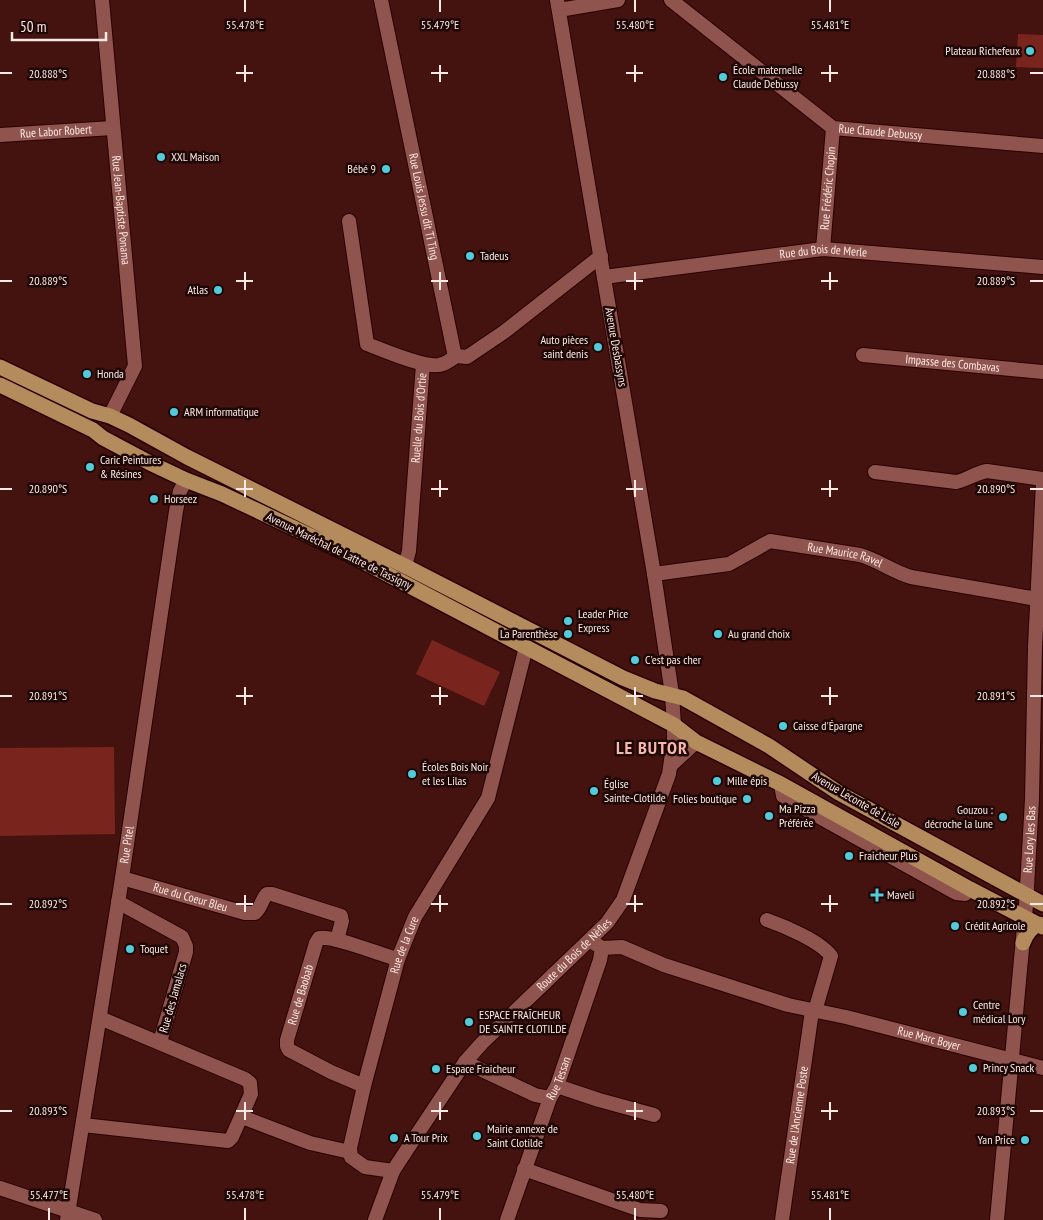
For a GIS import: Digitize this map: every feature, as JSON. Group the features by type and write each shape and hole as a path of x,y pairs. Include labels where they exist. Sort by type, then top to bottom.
{"main road":[{"name":"Avenue Maréchal de Lattre de Tassigny","path":"0,367 92,411 110,416 623,678 655,692 672,694"},
{"name":"Avenue Maréchal de Lattre de Tassigny","path":"0,385 93,430 133,455 186,480 222,494 349,554 674,725"},
{"name":"Avenue Leconte de Lisle","path":"672,694 683,698 769,746 839,793 1043,904"},
{"name":"Avenue Leconte de Lisle","path":"674,725 696,742 781,784 970,890 1036,923"},
{"path":"1023,943 1027,934 1036,923"}],"street":[{"name":"Rue Jean-Baptiste Ponama","path":"102,0 134,366 110,416"},
{"name":"Rue Louis Jessu dit Ti Ting","path":"381,0 456,356"},
{"path":"558,5 618,0"},
{"name":"Rue Claude Debussy","path":"671,0 833,128 1043,146"},
{"name":"Avenue Desbassyns","path":"558,5 654,574 672,694"},
{"name":"Rue Labor Robert","path":"0,135 113,128"},
{"name":"Rue Frédéric Chopin","path":"823,249 833,128"},
{"name":"Ruelle du Bois d'Ortie","path":"350,221 367,344 423,364 409,551 405,566"},
{"name":"Rue du Bois de Merle","path":"604,277 823,249 1043,268"},
{"path":"423,364 438,366 456,356 467,357 504,332 601,256"},
{"name":"Impasse des Combavas","path":"863,356 1043,372"},
{"path":"875,472 956,482 964,481 979,472 987,471 1043,481"},
{"name":"Rue Pitel","path":"68,1216 122,878 176,511 180,491 186,480"},
{"name":"Rue Lory les Bas","path":"1036,923 1027,895 1037,800 1039,647 1037,599 1040,577 1043,481"},
{"name":"Rue Maurice Ravel","path":"654,574 729,564 770,542 860,554 898,573 911,577 1037,599"},
{"name":"Rue de la Cure","path":"350,1152 364,1086 398,959 415,917 488,798 526,647"},
{"name":"Route du Bois de Nèfles","path":"375,1220 393,1171 465,1062 482,1043 607,923 623,900 671,764 674,725 672,694"},
{"path":"671,764 696,742"},
{"name":"Rue du Coeur Bleu","path":"122,878 246,913 255,913 260,909 264,897 267,894 272,894 341,916 342,921 337,940"},
{"name":"Rue des Jamalacs","path":"118,902 182,937 186,946 186,952 160,1042"},
{"path":"767,920 816,943 831,956 814,1011"},
{"name":"Rue de Baobab","path":"364,1086 322,1068 289,1050 287,1046 319,938 324,937 337,940 398,959"},
{"path":"590,940 602,948"},
{"path":"997,1220 1023,943"},
{"name":"Rue Marc Boyer","path":"602,948 622,947 664,965 788,1005 846,1017 1043,1068"},
{"name":"Rue Tessan","path":"507,1220 600,960 602,948"},
{"name":"Rue de l'Ancienne Poste","path":"782,1220 814,1011"},
{"name":"Rue des Jamalacs","path":"83,1125 228,1141 232,1137 251,1094 250,1083 245,1079 100,1018"},
{"path":"465,1062 536,1095 553,1092 599,1100 654,1115"},
{"path":"242,1116 310,1144 350,1152 351,1157 365,1167 393,1171"},
{"path":"524,1169 640,1210 661,1211"},
{"path":"0,1188 68,1216 95,1220"}],"shaded area":[{"name":"Plateau Richefeux","path":"1018,34 1043,35 1043,68 1016,67"},
{"path":"432,640 500,672 484,706 416,674"},
{"path":"114,747 115,834 0,836 0,748"}],"place":[{"name":"Plateau Richefeux","path":"1030,51"},
{"name":"École maternelle Claude Debussy","path":"723,77"},
{"name":"XXL Maison","path":"161,157"},
{"name":"Bébé 9","path":"386,169"},
{"name":"Tadeus","path":"470,256"},
{"name":"Atlas","path":"218,290"},
{"name":"Auto pièces saint denis","path":"598,347"},
{"name":"Honda","path":"87,374"},
{"name":"ARM informatique","path":"174,412"},
{"name":"Caric Peintures & Résines","path":"90,467"},
{"name":"Horseez","path":"154,499"},
{"name":"Leader Price Express","path":"568,621"},
{"name":"La Parenthèse","path":"568,634"},
{"name":"Au grand choix","path":"718,634"},
{"name":"C'est pas cher","path":"635,660"},
{"name":"Caisse d'Épargne","path":"783,726"},
{"name":"Écoles Bois Noir et les Lilas","path":"412,774"},
{"name":"Mille épis","path":"717,781"},
{"name":"Église Sainte-Clotilde","path":"594,791"},
{"name":"Folies boutique","path":"747,799"},
{"name":"Ma Pizza Préférée","path":"769,816"},
{"name":"Gouzou : décroche la lune","path":"1003,817"},
{"name":"Fraicheur Plus","path":"849,856"},
{"name":"Maveli","path":"877,895"},
{"name":"Crédit Agricole","path":"955,926"},
{"name":"Toquet","path":"130,949"},
{"name":"Centre médical Lory","path":"963,1012"},
{"name":"ESPACE FRAÎCHEUR DE SAINTE CLOTILDE","path":"469,1022"},
{"name":"Princy Snack","path":"973,1068"},
{"name":"Espace Fraicheur","path":"436,1069"},
{"name":"Mairie annexe de Saint Clotilde","path":"477,1136"},
{"name":"A Tour Prix","path":"394,1138"},
{"name":"Yan Price","path":"1025,1140"}],"district":[{"name":"LE BUTOR","path":"652,748"}]}
